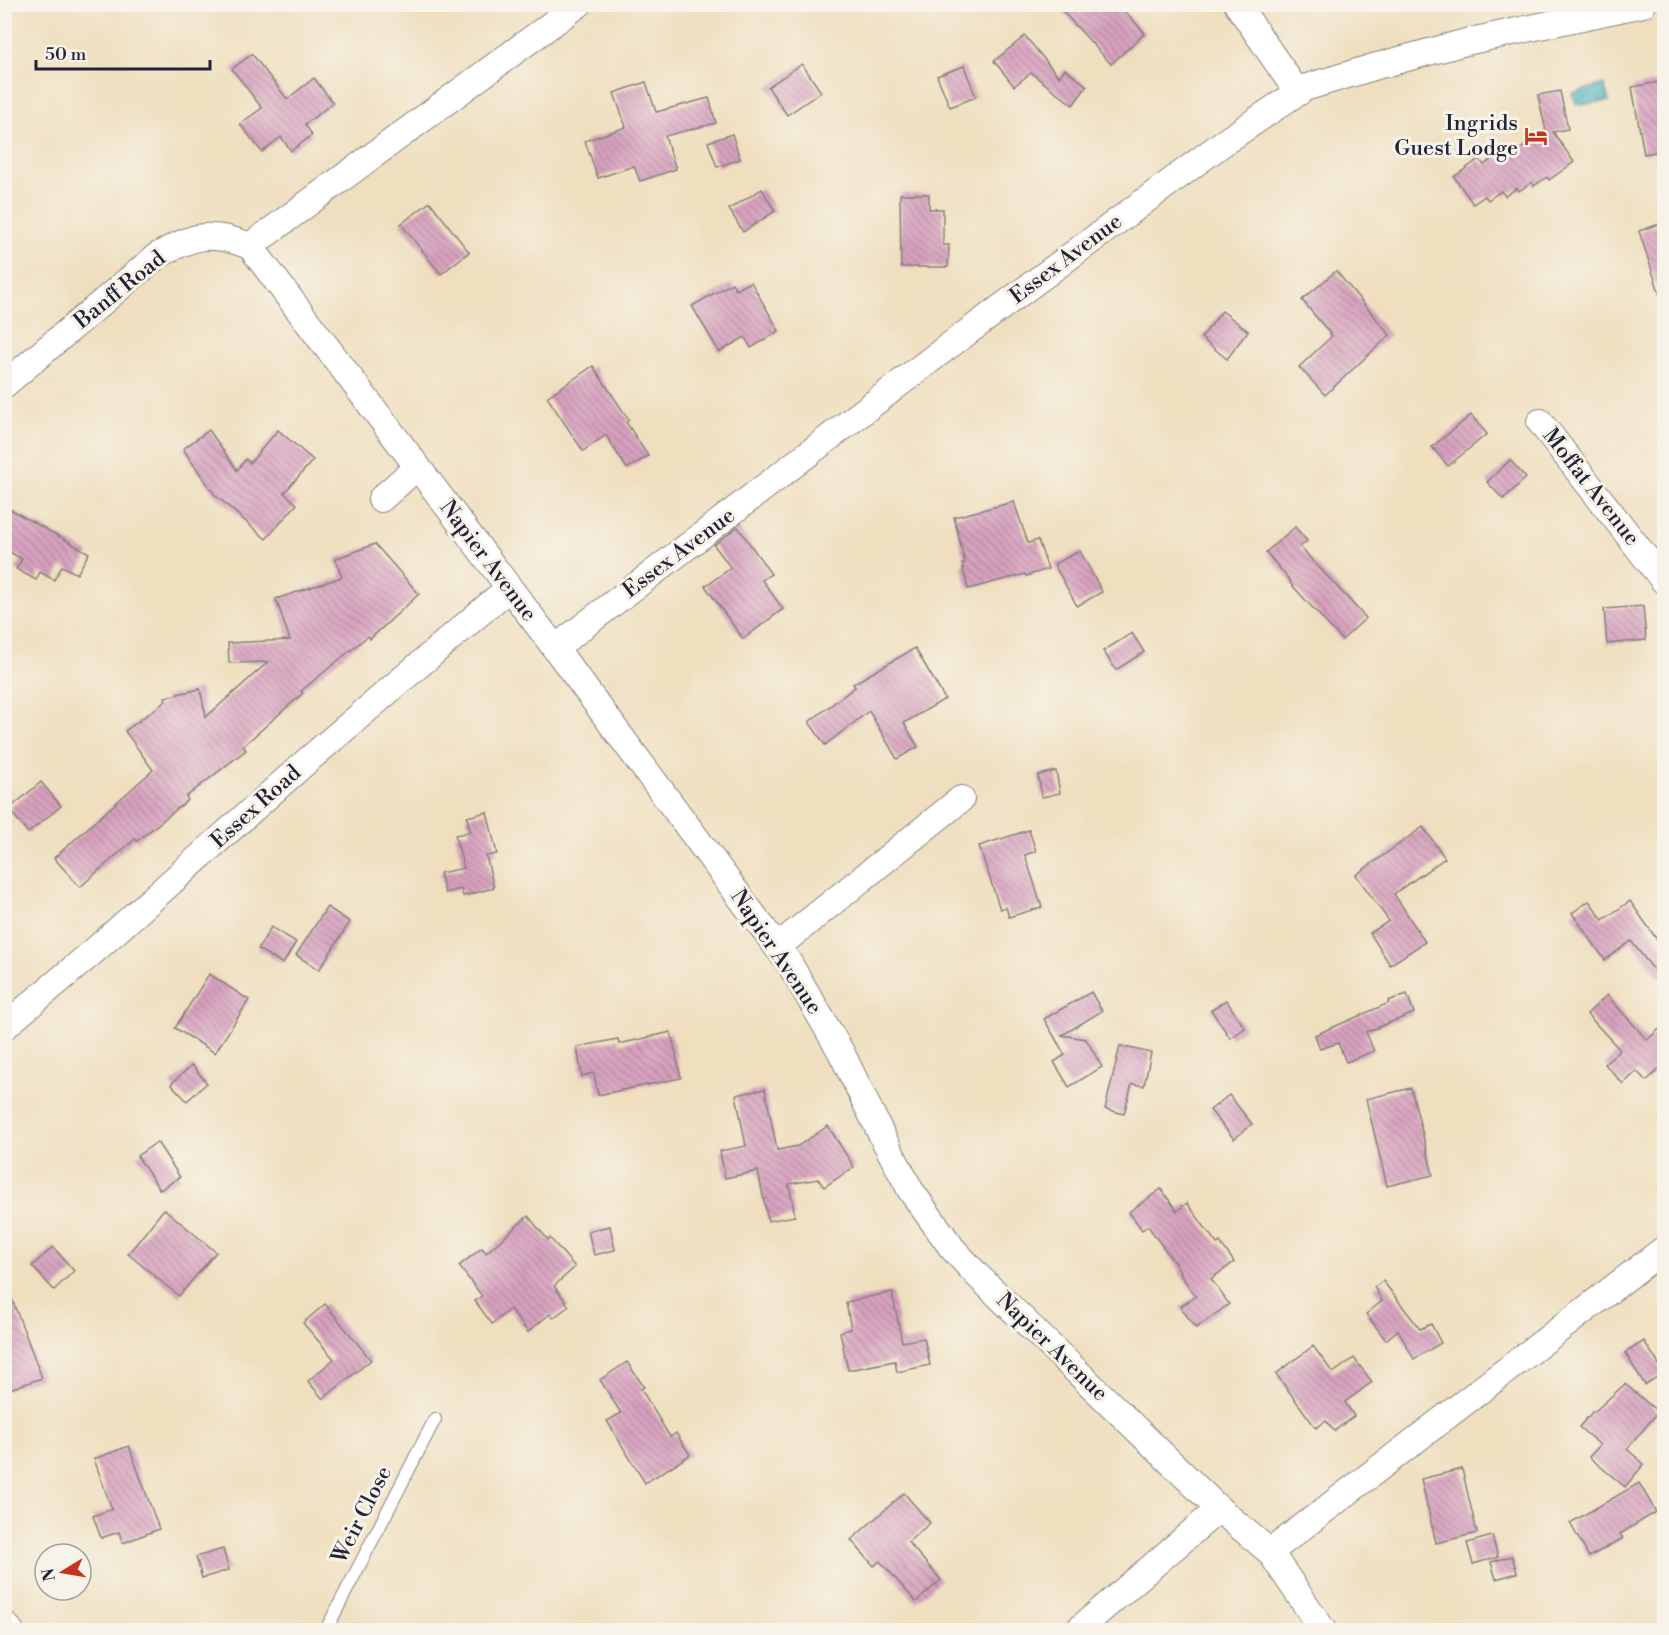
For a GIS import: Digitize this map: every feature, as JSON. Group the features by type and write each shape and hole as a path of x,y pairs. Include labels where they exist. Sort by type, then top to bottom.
{"street":[{"path":"250,246 579,4"},
{"path":"1237,4 1298,93"},
{"name":"Essex Avenue","path":"555,648 960,338 1214,150 1304,88 1466,42 1643,4"},
{"name":"Banff Road","path":"4,385 157,256 198,237 218,237 250,246"},
{"name":"Napier Avenue","path":"250,246 555,648 789,963 842,1052 911,1191 952,1248 977,1275 1219,1509 1270,1552 1323,1630"},
{"name":"Moffat Avenue","path":"1540,422 1665,581"},
{"path":"381,499 417,467"},
{"name":"Essex Road","path":"4,1027 94,951 308,760 509,588"},
{"path":"777,947 961,799"},
{"path":"1270,1552 1665,1249"},
{"path":"1078,1630 1219,1509"},
{"path":"4,1624 10,1630"}],"lane":[{"name":"Weir Close","path":"326,1630 435,1419"}],"water":[{"path":"1604,84 1609,101 1577,105 1572,94"}],"building":[{"path":"1056,4 1118,4 1145,33 1111,64"},
{"path":"1025,36 1059,77 1065,69 1087,86 1073,105 1031,73 1014,86 994,61"},
{"path":"252,54 287,99 314,78 333,103 305,124 312,135 291,151 281,137 262,152 240,124 262,108 232,69"},
{"path":"802,64 821,92 787,115 768,87"},
{"path":"964,66 976,97 950,107 937,76"},
{"path":"1665,81 1665,150 1644,154 1632,87"},
{"path":"646,82 656,112 709,98 716,123 665,136 676,169 640,181 634,166 598,178 585,141 626,127 614,93"},
{"path":"1560,91 1568,129 1553,132 1574,162 1549,180 1547,177 1534,186 1532,182 1519,191 1517,188 1505,196 1501,191 1488,200 1485,196 1473,204 1454,177 1479,159 1484,165 1510,150 1513,154 1546,131 1538,95"},
{"path":"732,134 740,159 717,167 708,142"},
{"path":"762,189 775,211 743,232 729,209"},
{"path":"900,194 929,194 929,209 943,209 943,245 949,245 948,267 901,267"},
{"path":"430,202 469,252 441,274 401,224"},
{"path":"1665,222 1665,298 1661,298 1639,231"},
{"path":"1336,271 1390,335 1325,395 1299,367 1332,336 1302,300"},
{"path":"751,282 779,331 751,348 745,337 719,352 692,306 732,283 736,290"},
{"path":"1222,311 1248,331 1227,359 1201,338"},
{"path":"593,366 629,420 626,422 648,456 627,469 606,435 583,451 547,397"},
{"path":"1471,415 1487,434 1448,466 1432,447"},
{"path":"209,430 237,470 246,459 250,463 278,430 313,460 284,493 297,504 266,539 214,494 183,449"},
{"path":"1510,460 1526,478 1503,499 1487,482"},
{"path":"1014,502 1028,543 1038,540 1048,569 968,589 962,564 965,563 954,517"},
{"path":"4,506 89,553 77,574 62,566 54,580 40,572 36,580 16,569 22,559 4,549"},
{"path":"738,527 771,574 762,580 783,609 743,639 705,586 731,568 714,545"},
{"path":"1295,527 1307,541 1300,547 1366,618 1342,640 1290,583 1266,552"},
{"path":"375,544 419,594 370,639 368,636 301,691 303,693 243,746 246,750 186,797 188,800 137,841 135,839 80,887 54,858 153,770 125,731 166,701 165,697 200,689 206,717 268,662 229,663 228,643 290,640 276,599 342,577 335,559"},
{"path":"1080,551 1102,592 1077,606 1054,564"},
{"path":"1643,606 1646,640 1607,644 1604,609"},
{"path":"1132,633 1144,652 1116,670 1103,651"},
{"path":"915,648 945,699 904,723 918,747 897,759 869,711 825,745 809,722 855,687 853,684"},
{"path":"1056,771 1060,793 1042,797 1038,775"},
{"path":"41,782 61,806 28,833 9,809"},
{"path":"487,812 497,854 486,856 494,888 463,896 461,889 445,893 440,873 464,868 455,835 470,832 467,817"},
{"path":"1423,827 1445,858 1394,894 1425,942 1390,965 1370,933 1389,921 1356,875"},
{"path":"1029,830 1036,851 1025,855 1042,907 1009,917 1006,907 1000,909 979,846"},
{"path":"1589,901 1603,920 1630,901 1665,951 1665,984 1631,941 1605,960 1572,913"},
{"path":"327,907 350,922 319,970 296,955"},
{"path":"271,927 296,942 283,964 258,949"},
{"path":"209,974 249,1000 215,1053 175,1028"},
{"path":"1091,992 1102,1011 1062,1035 1086,1039 1102,1067 1069,1087 1054,1062 1065,1055 1044,1019"},
{"path":"1407,994 1414,1013 1366,1032 1374,1051 1346,1062 1338,1043 1320,1049 1315,1035"},
{"path":"1607,995 1647,1040 1665,1024 1665,1064 1646,1081 1637,1071 1623,1084 1605,1064 1620,1050 1587,1014"},
{"path":"1226,1000 1245,1028 1230,1038 1211,1010"},
{"path":"671,1032 681,1078 598,1095 594,1073 582,1076 577,1047 618,1039 619,1044"},
{"path":"1120,1046 1151,1053 1144,1086 1132,1084 1124,1114 1105,1109"},
{"path":"192,1065 207,1083 187,1101 171,1084"},
{"path":"1411,1088 1433,1175 1387,1186 1366,1099"},
{"path":"765,1089 777,1150 798,1146 828,1126 854,1167 824,1187 818,1179 789,1184 795,1216 768,1221 758,1171 725,1178 720,1151 746,1146 736,1095"},
{"path":"1229,1095 1252,1124 1234,1139 1210,1110"},
{"path":"157,1142 180,1177 160,1190 137,1156"},
{"path":"1161,1189 1177,1211 1187,1203 1217,1244 1220,1242 1234,1262 1211,1279 1229,1304 1196,1328 1180,1307 1196,1296 1148,1226 1142,1230 1129,1212"},
{"path":"164,1209 216,1252 179,1296 128,1254"},
{"path":"528,1216 575,1267 554,1286 569,1306 553,1318 550,1314 528,1332 510,1309 492,1324 475,1301 482,1296 459,1266 482,1248 486,1253"},
{"path":"610,1226 615,1250 594,1255 588,1231"},
{"path":"53,1247 74,1271 54,1290 32,1266"},
{"path":"1383,1281 1420,1329 1431,1324 1441,1343 1414,1359 1398,1330 1386,1340 1366,1314 1382,1301 1374,1287"},
{"path":"7,1286 42,1378 4,1391 4,1287"},
{"path":"892,1292 902,1342 924,1338 930,1365 897,1372 895,1361 848,1370 840,1332 851,1329 846,1302"},
{"path":"325,1304 371,1360 323,1399 308,1381 334,1359 303,1323"},
{"path":"1644,1341 1664,1372 1645,1385 1625,1353"},
{"path":"1313,1346 1333,1373 1354,1358 1372,1382 1345,1402 1354,1416 1334,1431 1326,1421 1316,1428 1276,1374"},
{"path":"627,1362 644,1387 641,1389 670,1437 676,1433 690,1455 645,1483 607,1421 621,1413 600,1380"},
{"path":"1625,1384 1658,1412 1627,1449 1644,1464 1625,1487 1589,1457 1600,1445 1579,1427 1593,1411"},
{"path":"129,1446 159,1529 123,1543 119,1532 101,1538 93,1516 112,1509 94,1459"},
{"path":"1462,1469 1477,1533 1436,1543 1421,1479"},
{"path":"1639,1483 1656,1512 1620,1534 1623,1538 1589,1557 1570,1523"},
{"path":"904,1493 930,1523 908,1542 941,1580 916,1602 880,1561 874,1566 851,1540"},
{"path":"1492,1536 1498,1557 1473,1564 1467,1543"},
{"path":"223,1549 229,1570 202,1578 196,1557"},
{"path":"1512,1556 1517,1573 1496,1579 1491,1562"}],"place":[{"name":"Ingrids Guest Lodge","path":"1536,136"}]}
